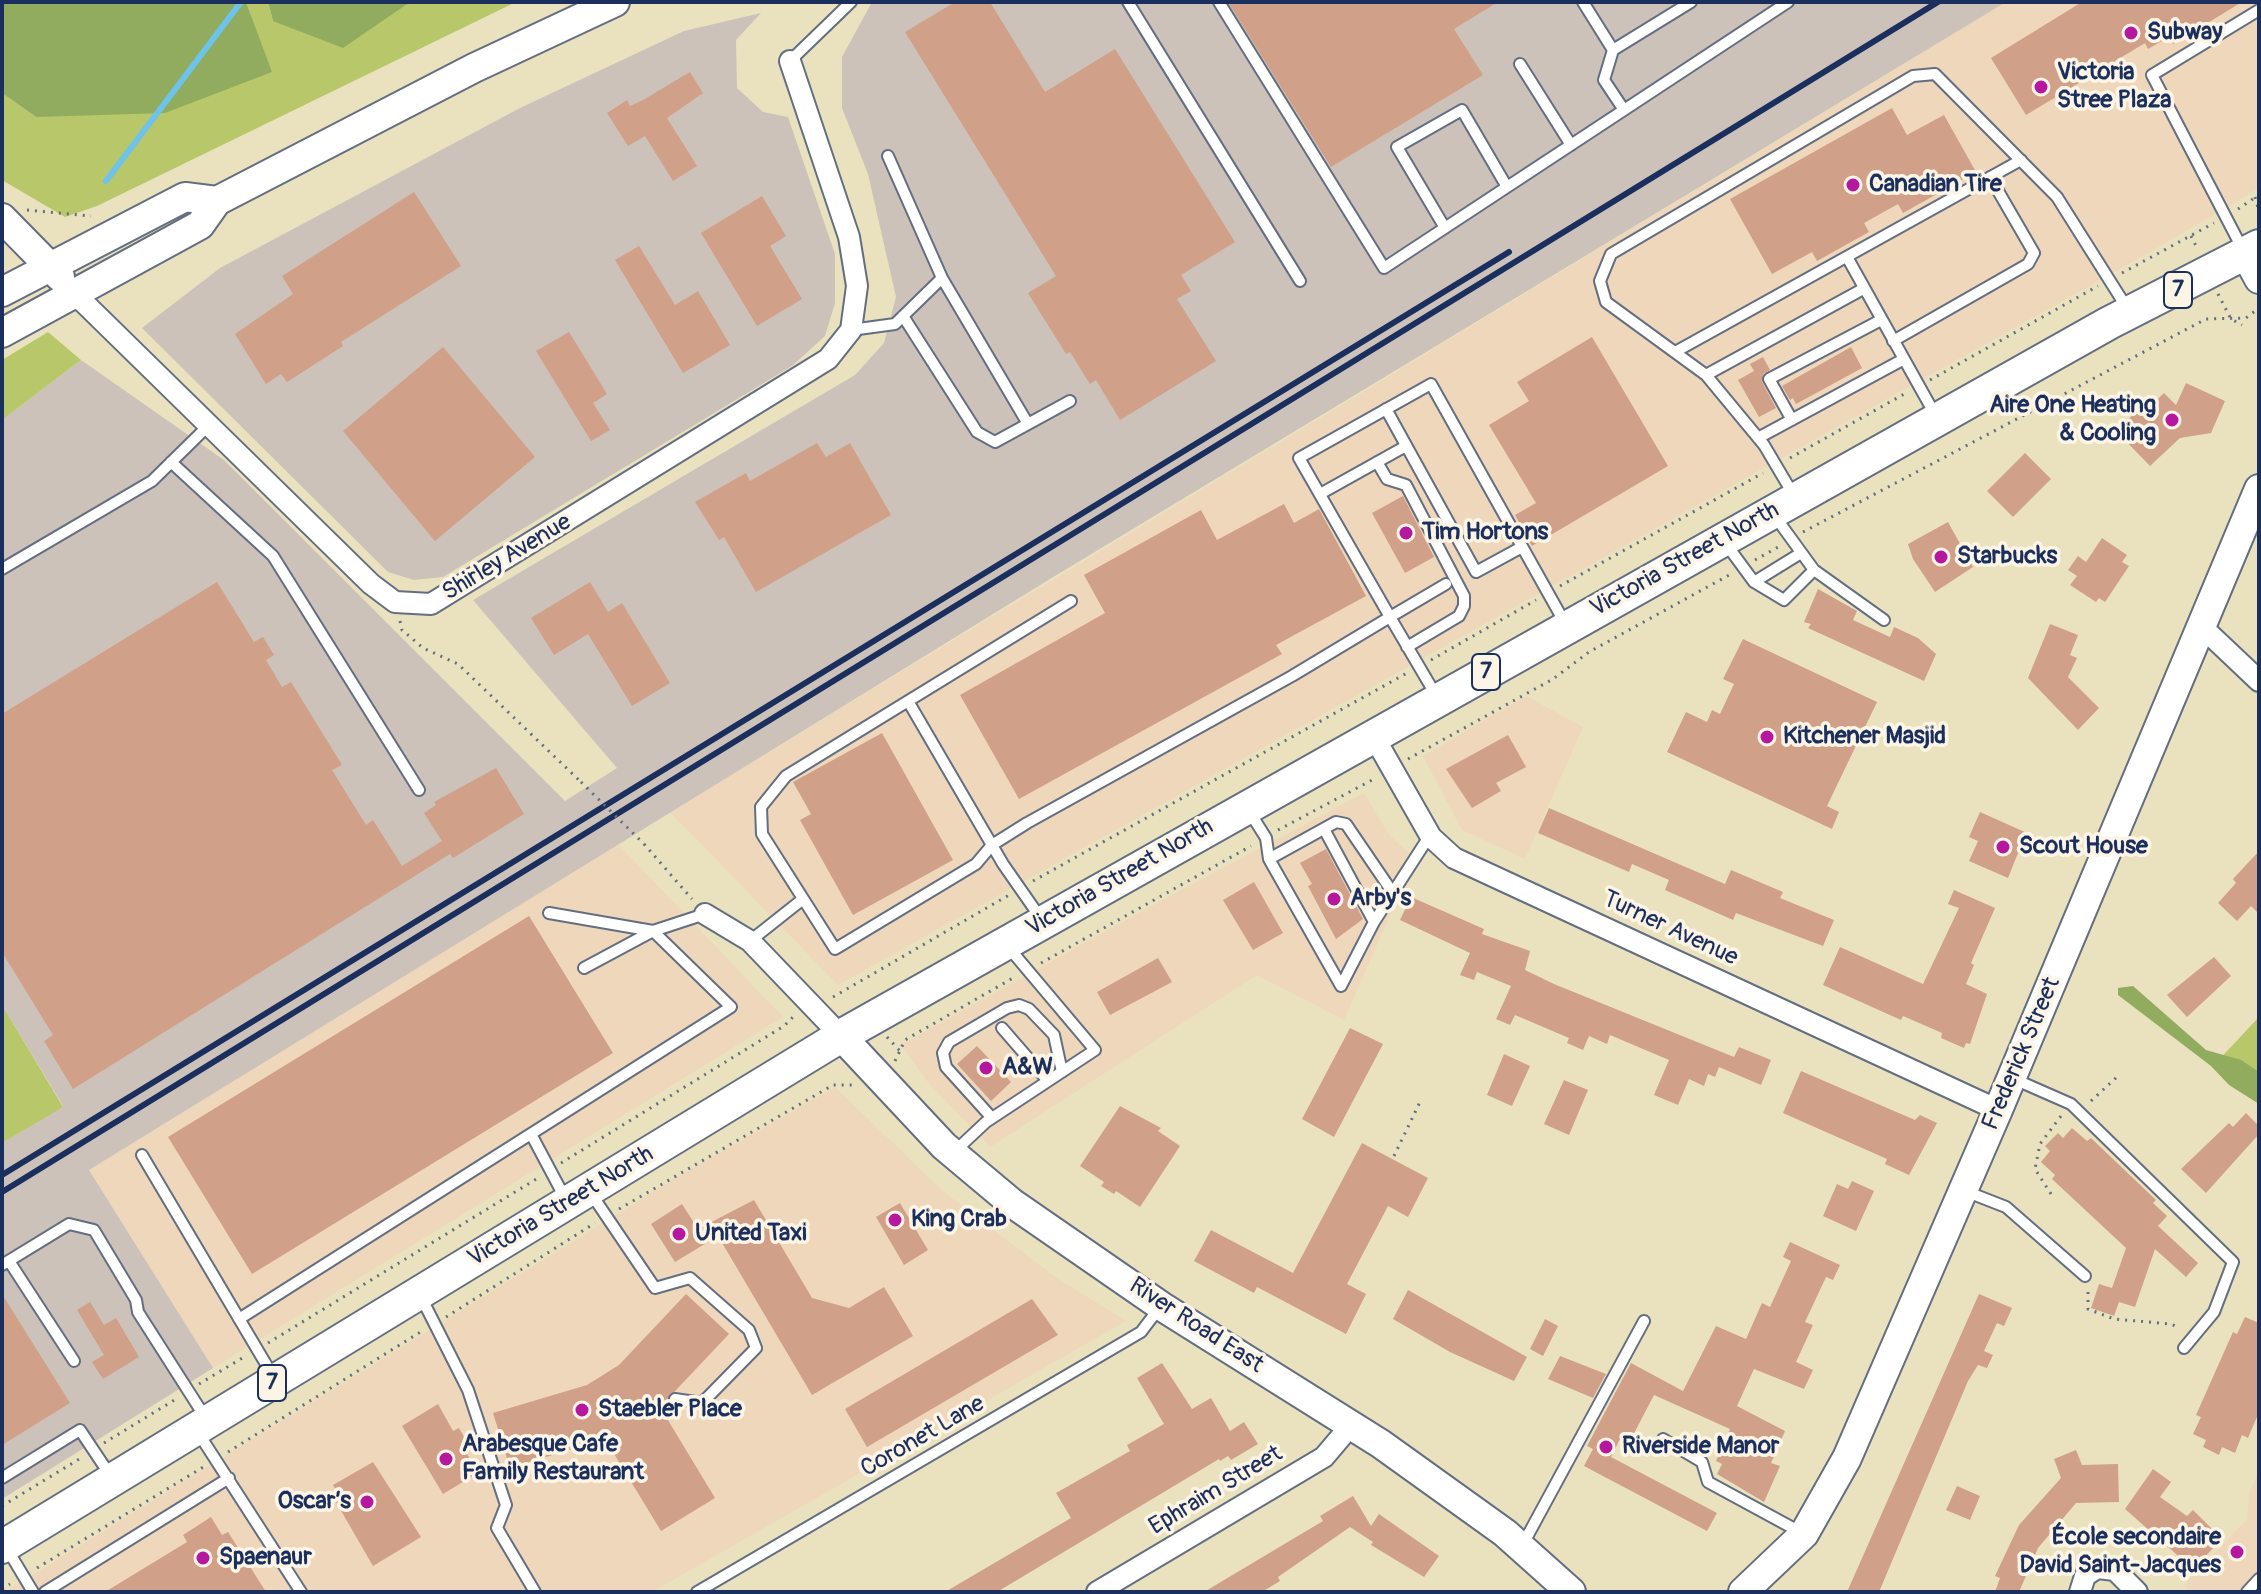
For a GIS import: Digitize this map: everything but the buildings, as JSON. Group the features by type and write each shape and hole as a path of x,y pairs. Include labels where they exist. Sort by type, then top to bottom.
{"main road":[{"path":"2,333 200,225 217,201 474,68 615,2"},
{"path":"2,292 185,197 217,201"},
{"path":"9,214 74,293"},
{"name":"Victoria Street North","path":"4,1546 419,1293 588,1203 841,1036 1438,698 2130,313 2255,260"},
{"name":"Frederick Street","path":"1743,1592 1804,1534 1847,1458 2012,1078 2259,489"},
{"name":"River Road East","path":"841,1036 953,1153 1012,1203 1161,1306 1352,1424 1521,1548 1571,1592"}],"street":[{"path":"790,61 849,237 857,286 851,330"},
{"path":"74,293 371,584 395,602"},
{"name":"Shirley Avenue","path":"395,602 431,604 453,593 828,359 851,330"},
{"path":"2202,627 2259,681"},
{"name":"Turner Avenue","path":"1373,735 1430,835 1454,858 1998,1110"},
{"path":"705,914 750,941 841,1036"},
{"name":"Ephraim Street","path":"1097,1592 1324,1457 1352,1424"},
{"path":"2080,1592 2085,1576 2097,1568 2115,1570 2137,1592"}],"lane":[{"path":"790,61 851,2"},
{"path":"1128,2 1300,281"},
{"path":"1219,2 1384,268 1788,2"},
{"path":"1583,2 1613,50"},
{"path":"1624,110 1604,80 1613,50 1691,2"},
{"path":"2255,260 2152,75 2259,10"},
{"path":"1520,64 1571,145"},
{"path":"1884,620 1814,570 1791,540 1776,466 1758,438 1706,375 1606,302 1600,281 1611,254 1913,76 1935,74 2057,197 2130,313"},
{"path":"1445,228 1397,147 1462,110 1507,187"},
{"path":"888,156 942,278 1028,424"},
{"path":"1675,352 2021,160"},
{"path":"1893,341 2028,264 2034,253 1990,177"},
{"path":"1847,257 1938,419"},
{"path":"851,330 895,324 942,278"},
{"path":"1706,375 1863,289"},
{"path":"903,316 977,432 995,442 1070,401"},
{"path":"1792,420 1769,379 1803,367 1881,320"},
{"path":"1758,438 1904,359"},
{"path":"1844,378 1850,388"},
{"path":"1438,698 1299,458 1386,409 1431,384 1567,626"},
{"path":"1817,392 1823,403"},
{"path":"1386,409 1476,572 1522,547"},
{"path":"2,569 152,481 209,425"},
{"path":"1320,494 1406,446"},
{"path":"171,462 273,556 419,790"},
{"path":"1377,462 1387,479 1406,485 1464,596 1464,606 1459,616 1407,647"},
{"path":"1722,540 1754,582 1784,600 1814,570"},
{"path":"1754,582 1801,553"},
{"path":"1071,601 786,776 761,807 762,834 835,949 976,864 992,845 1446,584"},
{"path":"908,701 992,845 1043,922"},
{"path":"1247,806 1266,838 1269,859 1341,986 1374,922 1430,835"},
{"path":"1269,859 1336,822 1346,824 1393,893"},
{"path":"1324,829 1374,922"},
{"path":"750,941 803,899"},
{"path":"239,1319 731,1007 653,931 549,913"},
{"path":"584,968 653,931 705,914"},
{"path":"953,1153 992,1118 1095,1050 1005,943"},
{"path":"992,1118 946,1067 943,1053 949,1042 1019,1005 1029,1009 1054,1035 1062,1072"},
{"path":"1002,1028 1048,1081"},
{"path":"2012,1078 2076,1108 2233,1262 2214,1312 2184,1348"},
{"path":"531,1134 550,1170 588,1203 655,1288 690,1278 749,1330 756,1348 702,1403 675,1399"},
{"path":"142,1155 276,1381"},
{"path":"1964,1190 2006,1207 2085,1276"},
{"path":"74,1361 6,1263 69,1224 94,1230 136,1300 138,1312 189,1391 216,1459 301,1592"},
{"path":"419,1293 468,1390 506,1505 497,1528 535,1592"},
{"name":"Coronet Lane","path":"697,1592 1141,1332 1161,1306"},
{"path":"1521,1548 1644,1321"},
{"path":"2,1478 80,1430 113,1479"},
{"path":"1663,1439 1702,1462 1708,1482 1804,1534"},
{"path":"45,1592 229,1478"},
{"path":"4,1546 33,1592"},
{"path":"2247,1592 2259,1579"}],"path":[{"path":"2242,206 2257,196 2258,210"},
{"path":"9,214 91,216"},
{"name":"Victoria Street North","path":"823,998 840,999 945,929 2209,226"},
{"path":"2191,236 2195,245"},
{"name":"Victoria Street North","path":"1404,762 1553,679 1589,652 1858,500 2206,319 2246,318 2259,308"},
{"path":"2227,312 2231,319 2242,325"},
{"path":"395,602 402,630 423,648 458,664 644,844 683,888"},
{"name":"Victoria Street North","path":"895,1061 905,1040 1373,779"},
{"name":"Victoria Street North","path":"2,1506 786,1028 791,1017"},
{"path":"896,1044 900,1051"},
{"path":"2051,1194 2035,1169 2040,1144 2076,1108 2118,1076"},
{"path":"827,1082 853,1086"},
{"name":"Victoria Street North","path":"2,1589 435,1324 588,1203 833,1085"},
{"path":"1394,1156 1420,1102"},
{"path":"2085,1276 2088,1309 2114,1319 2171,1324 2194,1336"}],"shaded area":[{"path":"872,2 2006,2 1050,579 89,1170 213,1368 2,1499 2,1143 63,1106 2,1005 2,420 81,360 224,460 565,801 617,768 473,600 855,375 884,343 896,297 868,174 842,108 842,57"},
{"path":"2006,2 2259,2 2259,188 2145,255 838,985 670,812"},
{"path":"761,13 736,40 737,88 763,112 788,117 835,254 835,303 825,336 792,366 443,577 414,580 388,572 142,328 220,268 520,108 684,31"},
{"path":"1526,696 1583,727 1525,859 1462,830 1423,756"},
{"path":"1364,793 1389,835 1415,858 1344,1020 1257,975 990,1147 927,1081 901,1045 1140,912"},
{"path":"618,844 783,1017 213,1368 89,1170"},
{"path":"835,1087 944,1192 1054,1276 1126,1321 652,1592 5,1592 674,1179"},
{"name":"École secondaire David Saint-Jacques","path":"2259,1471 2259,1592 2191,1592 2184,1585 2247,1519 2249,1493"}],"green space":[{"path":"2,2 246,2 272,72 165,113 36,117 2,93"},
{"path":"246,2 268,2 273,21 399,2 516,2 97,206 65,217 2,180 2,93 36,117 271,72"},
{"path":"268,2 410,2 343,48 273,21"},
{"path":"48,332 81,360 2,420 2,360"},
{"path":"2133,986 2206,1050 2241,1060 2259,1072 2259,1104 2229,1085 2211,1066 2118,995 2118,988"},
{"path":"2,1005 63,1107 2,1143"},
{"path":"2259,1017 2259,1104 2213,1066"}],"waterway":[{"path":"106,181 241,2"}],"railway":[{"path":"2,1192 1938,2"},
{"path":"2,1175 1509,252"}],"place":[{"name":"Subway","path":"2131,33"},
{"name":"Victoria Stree Plaza","path":"2041,87"},
{"name":"Canadian Tire","path":"1853,185"},
{"name":"Aire One Heating & Cooling","path":"2172,420"},
{"name":"Tim Hortons","path":"1406,533"},
{"name":"Starbucks","path":"1941,557"},
{"name":"Kitchener Masjid","path":"1767,737"},
{"name":"Scout House","path":"2003,847"},
{"name":"Arby's","path":"1334,899"},
{"name":"A&W","path":"986,1068"},
{"name":"King Crab","path":"895,1220"},
{"name":"United Taxi","path":"679,1234"},
{"name":"Staebler Place","path":"582,1410"},
{"name":"Riverside Manor","path":"1606,1447"},
{"name":"Arabesque Cafe Family Restaurant","path":"446,1459"},
{"name":"Oscar’s","path":"367,1502"},
{"name":"École secondaire David Saint-Jacques","path":"2237,1552"},
{"name":"Spaenaur","path":"203,1558"}]}
